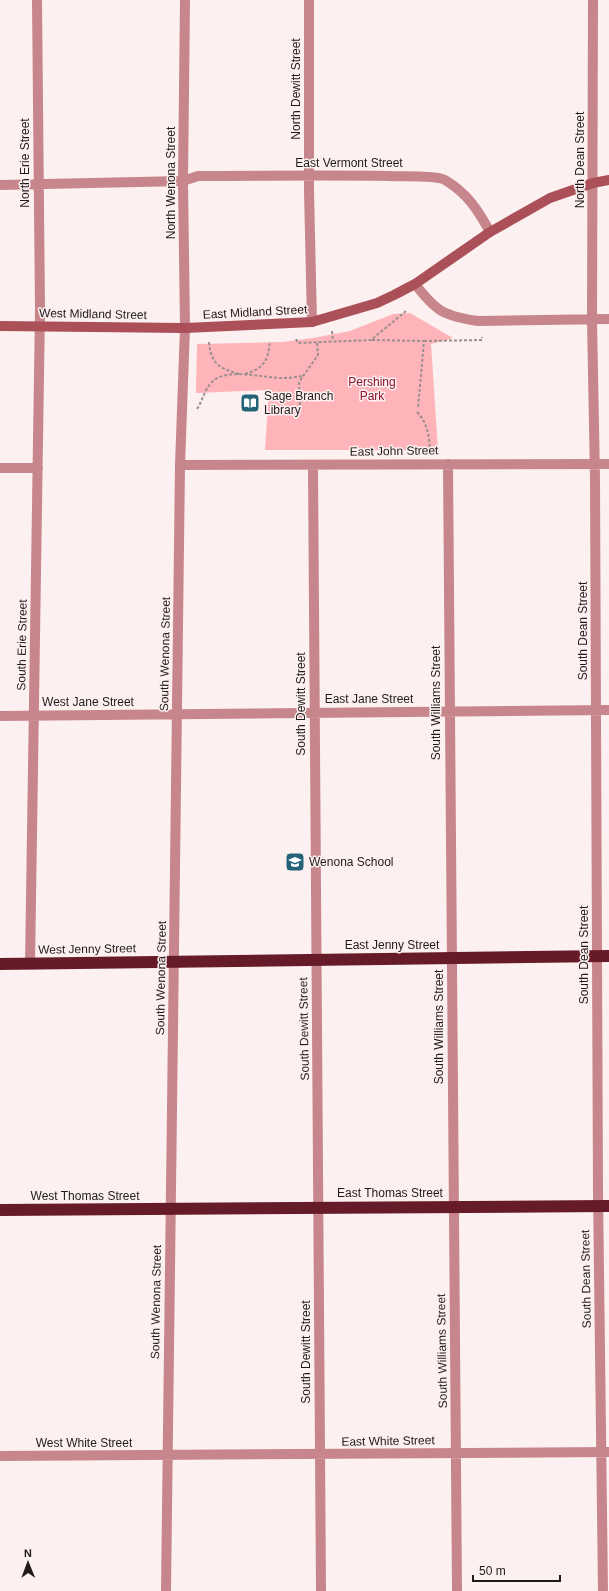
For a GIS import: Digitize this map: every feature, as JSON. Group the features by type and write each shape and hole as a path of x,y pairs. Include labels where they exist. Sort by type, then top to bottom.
{"highway":[{"name":"East Jenny Street","path":"174,961 451,959 603,956"},
{"name":"West Jenny Street","path":"0,964 174,961"},
{"name":"East Thomas Street","path":"171,1210 453,1206 604,1206"},
{"name":"West Thomas Street","path":"0,1210 171,1210"}],"main road":[{"path":"593,183 609,180"},
{"name":"East Midland Street","path":"185,328 312,322 377,303 415,284 490,232 550,198 593,183"},
{"name":"West Midland Street","path":"0,326 185,328"}],"street":[{"name":"North Erie Street","path":"37,0 40,326"},
{"name":"North Wenona Street","path":"183,365 185,328 183,181 185,0"},
{"name":"North Dewitt Street","path":"309,0 309,175 312,322"},
{"name":"North Dean Street","path":"592,320 593,0"},
{"name":"East Vermont Street","path":"0,185 183,181 198,176 309,175 443,179 462,193 477,207 490,232"},
{"path":"415,284 432,306 445,314 459,318 478,321 609,319"},
{"name":"South Dean Street","path":"592,320 595,464 596,710 603,956 605,1452 603,1591"},
{"name":"South Erie Street","path":"30,964 40,326"},
{"name":"South Wenona Street","path":"166,1591 180,465 183,365"},
{"name":"South Williams Street","path":"448,464 457,1591"},
{"name":"East John Street","path":"180,465 313,466 609,464"},
{"name":"South Dewitt Street","path":"313,466 321,1591"},
{"path":"0,468 38,468"},
{"name":"East Jane Street","path":"177,714 609,710"},
{"name":"West Jane Street","path":"0,716 177,714"},
{"name":"East White Street","path":"167,1455 605,1452"},
{"name":"West White Street","path":"0,1456 167,1455"}],"path":[{"path":"371,340 406,311"},
{"path":"332,331 334,341"},
{"path":"296,339 298,343 371,340 482,340 482,337"},
{"path":"209,342 210,353 214,362 223,370 241,375 262,366 270,350 270,341"},
{"path":"418,408 424,341"},
{"path":"300,405 299,382 318,355 318,342"},
{"path":"197,409 204,391 213,381 226,376 241,375 282,378 304,376"},
{"path":"417,412 422,417 429,432 430,449"}],"green space":[{"name":"Pershing Park","path":"410,313 453,338 431,344 438,450 265,450 269,390 196,393 197,344 283,342 313,338 350,331 393,314"}],"place":[{"name":"Sage Branch Library","path":"250,403"},
{"name":"Wenona School","path":"295,862"}]}
